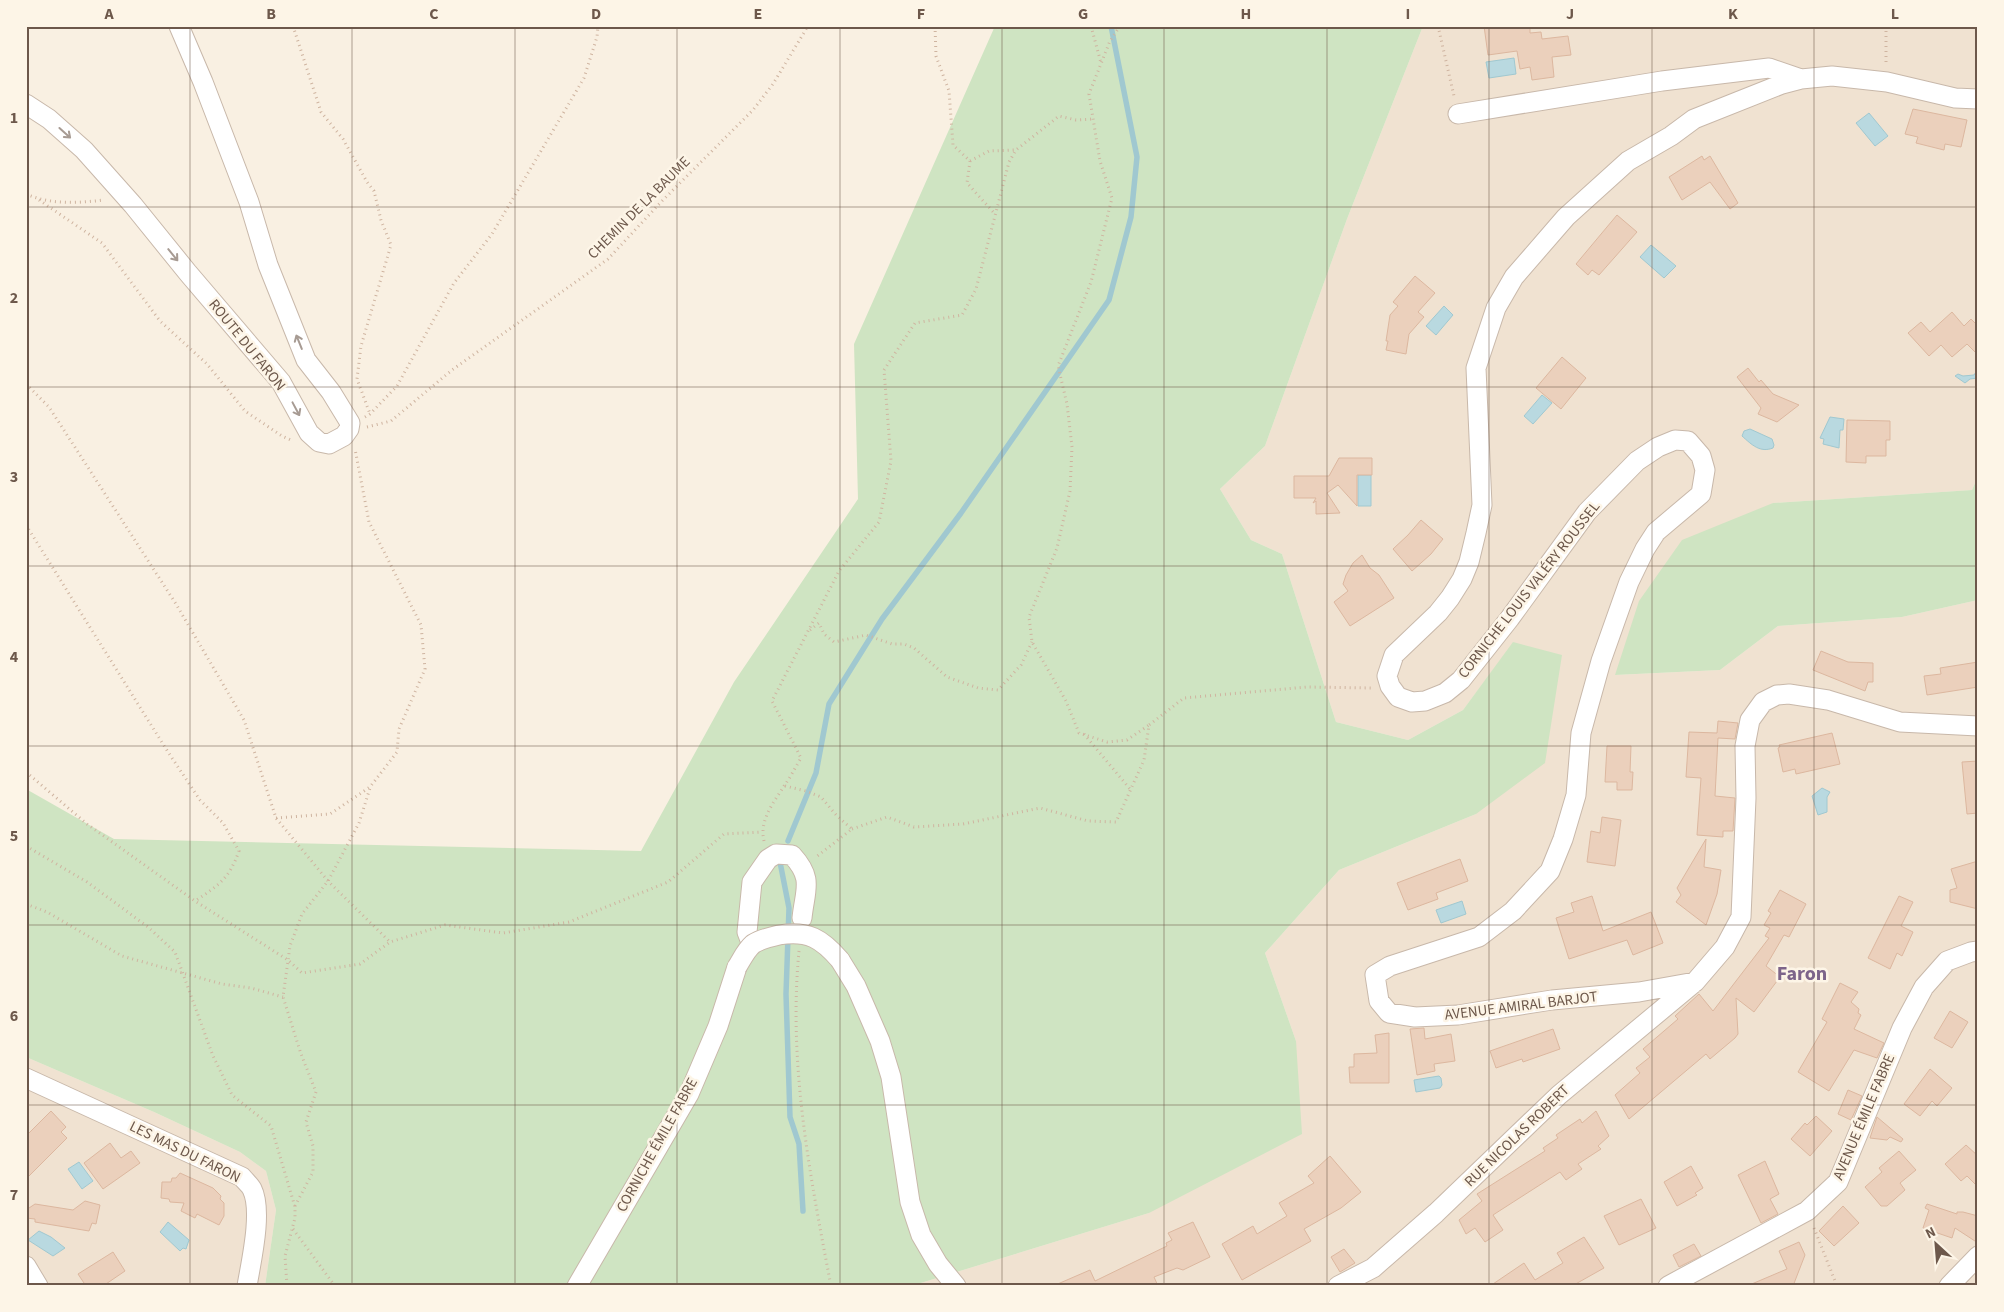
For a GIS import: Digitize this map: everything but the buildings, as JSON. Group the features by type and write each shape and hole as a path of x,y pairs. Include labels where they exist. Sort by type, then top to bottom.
{"street":[{"path":"179,26 246,194 268,265 306,360 331,392 348,429"},
{"path":"1458,114 1662,81 1769,68 1801,79"},
{"path":"1390,686 1387,676 1394,656 1438,613 1462,579 1469,562 1482,505 1476,368 1496,308 1514,277 1566,217 1628,161 1694,120 1747,97 1801,79 1832,76 1887,82 1955,98 1978,99"},
{"name":"ROUTE DU FARON","path":"26,104 49,119 84,150 128,199 281,382 309,434 319,442 329,444 348,429"},
{"name":"CORNICHE LOUIS VALÉRY ROUSSEL","path":"1375,975 1390,966 1478,937 1513,911 1550,871 1563,839 1576,795 1581,732 1601,661 1629,582 1645,549 1656,532 1700,494 1705,470 1701,456 1694,446 1688,441 1675,440 1658,447 1636,461 1587,512 1498,634 1461,680 1445,693 1425,701 1412,702 1398,697 1390,686"},
{"name":"RUE NICOLAS ROBERT","path":"1338,1286 1373,1268 1436,1213 1559,1094 1694,982 1725,947 1741,918 1746,798 1745,746 1750,720 1762,702 1776,695 1789,694 1828,700 1900,722 1978,726"},
{"path":"802,918 806,873 792,855 776,854 768,859 752,882 747,932 752,945 769,937 803,934 811,936 830,948 856,986 880,1041 891,1077 910,1202 921,1236 938,1264 956,1286"},
{"name":"CORNICHE ÉMILE FABRE","path":"577,1286 689,1094 718,1026 737,967 752,945"},
{"name":"AVENUE ÉMILE FABRE","path":"1668,1286 1807,1211 1838,1182 1902,1028 1924,987 1947,961 1978,951"},
{"name":"AVENUE AMIRAL BARJOT","path":"1375,975 1380,1001 1389,1013 1415,1017 1458,1015 1552,1000 1639,992 1694,982"},
{"name":"LES MAS DU FARON","path":"26,1078 242,1177 252,1188 256,1202 255,1241 247,1286"},
{"path":"1949,1286 1978,1256"},
{"path":"26,1266 38,1286"}],"path":[{"path":"293,26 322,112 343,139 374,191 381,220 391,245 361,346 357,379 370,414"},
{"path":"295,1207 313,1172 313,1146 306,1122 316,1092 300,1054 283,998 290,946 302,914 328,881 359,823 370,788 397,752 399,730 425,669 421,625 369,522 354,445 348,429 370,414 397,386 454,283 492,234 584,78 597,37 598,26"},
{"name":"CHEMIN DE LA BAUME","path":"348,429 369,427 391,421 452,370 608,259 662,201 753,110 773,84 808,26"},
{"path":"935,26 936,56 949,91 953,145 970,161"},
{"path":"1091,26 1102,64"},
{"path":"1120,26 1110,41 1089,94 1100,161 1112,198 1091,282 1058,366 1067,404 1072,447 1070,492 1057,548 1030,617 1032,642 1066,701 1079,732 1083,734 1130,789"},
{"path":"1438,26 1458,114"},
{"path":"1886,26 1887,82"},
{"path":"768,859 762,832 772,801 784,786 800,758 772,701 838,571 880,522 891,461 884,370 915,323 962,315 976,289 1009,162 1016,150 1060,116 1076,120 1093,119"},
{"path":"970,161 989,151 1016,150"},
{"path":"970,161 967,183 995,214"},
{"path":"26,194 102,243 160,321 207,364 245,411 282,436 298,443"},
{"path":"38,200 73,203 128,199"},
{"path":"26,384 49,407 176,604 244,720 276,818 328,881 390,942"},
{"path":"26,525 168,752 200,800 223,823 239,851 234,866 221,884 195,901"},
{"path":"808,631 819,623 824,634 834,642 866,635 892,644 904,644 914,648 947,677 978,688 998,690 1022,665 1032,642"},
{"path":"1083,734 1107,742 1127,740 1184,698 1307,687 1372,688 1390,686"},
{"path":"802,866 852,829 887,817 914,827 963,824 1040,808 1088,821 1116,822 1144,760 1148,725"},
{"path":"26,772 87,824 195,901 288,960 302,973 360,964 390,942 444,925 504,933 568,922 668,882 724,834 762,832"},
{"path":"784,786 822,797 837,816 852,829"},
{"path":"276,818 330,814 370,788"},
{"path":"26,846 87,882 148,927 175,952 213,1056 232,1095 271,1126 295,1207 295,1218 285,1256 286,1286"},
{"path":"26,904 47,912 122,956 182,974 222,984 251,988 283,998"},
{"path":"802,918 795,1038 805,1141 831,1286"},
{"path":"1812,1223 1837,1286"},
{"path":"292,1228 336,1286"}],"shaded area":[{"path":"1423,26 1978,26 1978,476 1972,490 1773,503 1616,675 1720,670 1778,626 1902,617 1978,600 1978,1286 911,1286 1149,1213 1296,1041 1265,953 1339,870 1476,814 1514,642 1463,710 1408,740 1336,722 1282,554 1251,540 1220,489 1265,446 1347,219"},
{"path":"26,1057 154,1112 240,1152 266,1171 276,1210 265,1286 26,1286"}],"green space":[{"path":"995,26 1423,26 1347,219 1265,446 1220,489 1251,540 1282,554 1336,722 1408,740 1463,710 1513,642 1562,655 1545,763 1476,814 1339,870 1265,953 1296,1041 1302,1134 1149,1213 911,1286 265,1286 276,1210 266,1171 240,1152 154,1112 26,1057 26,789 114,839 641,851 734,682 858,499 854,344"},
{"path":"1978,476 1978,600 1902,617 1778,626 1720,670 1615,675 1639,601 1682,540 1773,503 1972,490"}],"water":[{"path":"1514,58 1516,74 1489,78 1486,62"},
{"path":"1869,113 1888,136 1875,146 1856,123"},
{"path":"1651,245 1676,266 1664,278 1640,257"},
{"path":"1444,306 1453,315 1436,335 1426,326"},
{"path":"1978,369 1978,378 1970,379 1965,383 1955,376 1958,374 1963,376 1974,375"},
{"path":"1542,395 1552,403 1533,424 1524,416"},
{"path":"1830,417 1844,419 1843,430 1840,430 1839,448 1823,444 1824,439 1820,438"},
{"path":"1750,429 1772,439 1773,448 1760,449 1749,442 1742,436 1744,431"},
{"path":"1358,475 1371,475 1371,506 1358,506"},
{"path":"1822,788 1830,792 1827,797 1827,812 1818,815 1812,796"},
{"path":"1462,901 1466,914 1441,923 1436,910"},
{"path":"1439,1076 1442,1085 1440,1088 1416,1092 1414,1080"},
{"path":"79,1162 93,1181 82,1189 68,1169"},
{"path":"168,1222 189,1240 186,1249 183,1248 180,1251 160,1232"},
{"path":"39,1231 51,1237 65,1248 53,1256 28,1240"}],"waterway":[{"path":"788,841 816,773 829,704 882,619 961,513 1109,300 1131,217 1137,157 1111,26"},
{"path":"780,862 789,908 786,994 790,1117 799,1144 803,1211"}],"district":[{"name":"Faron","path":"1802,974"}]}
